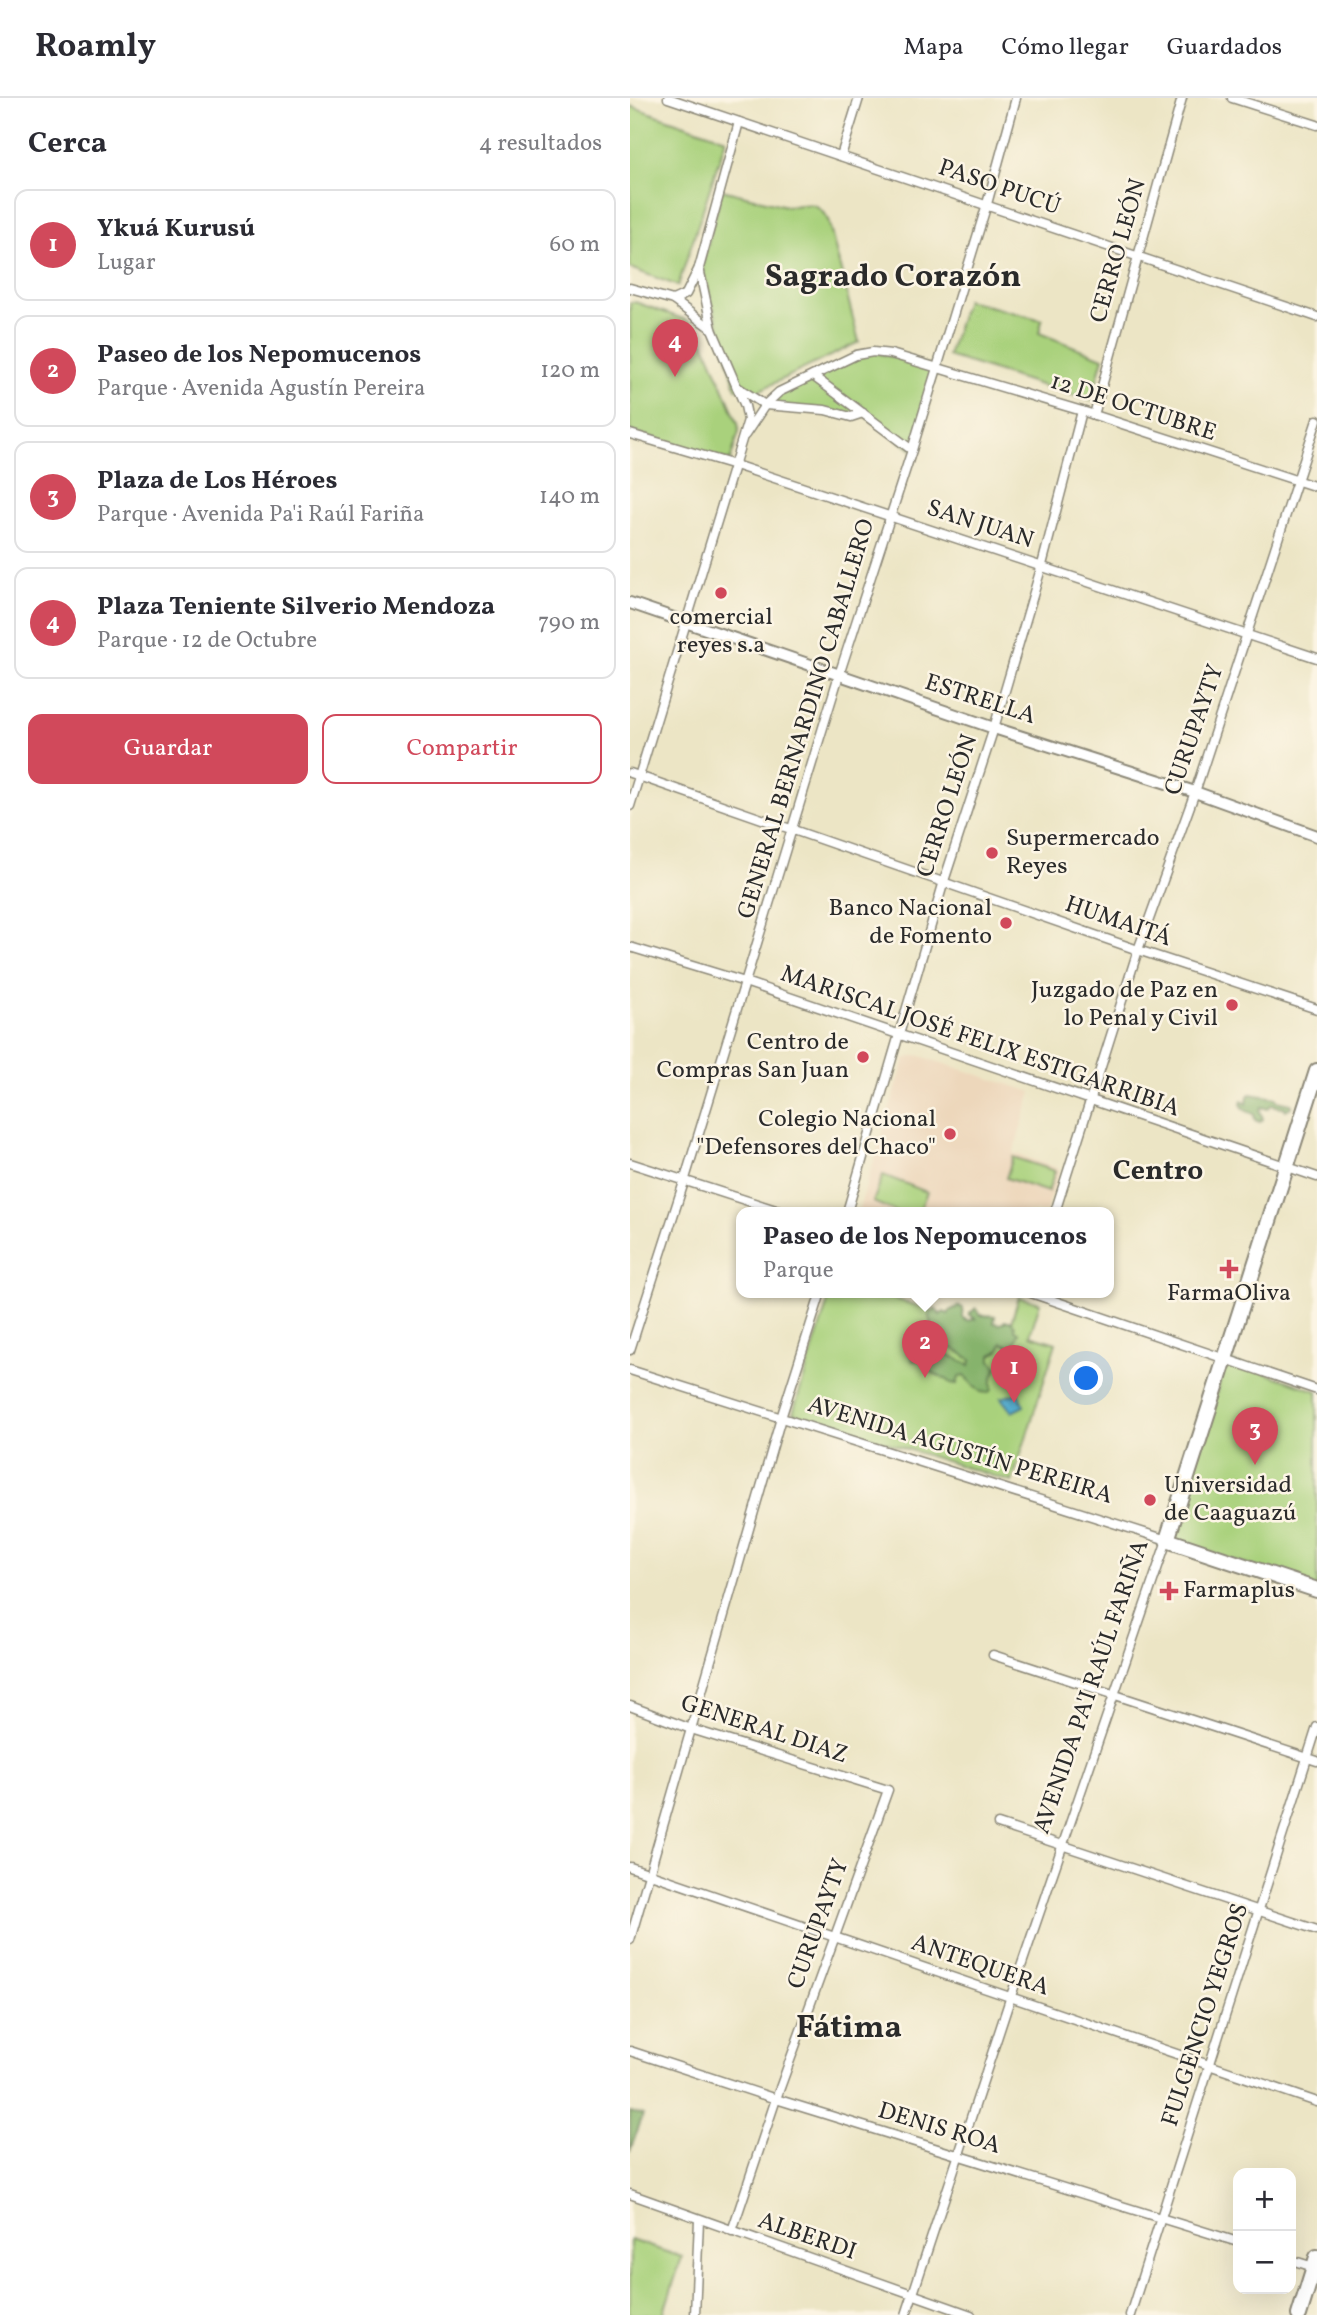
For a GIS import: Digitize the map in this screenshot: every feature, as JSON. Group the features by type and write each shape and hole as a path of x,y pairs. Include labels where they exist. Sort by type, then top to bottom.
{"highway":[{"name":"AVENIDA PA'I RAÚL FARIÑA","path":"1167,1540 1317,1072"},
{"name":"AVENIDA AGUSTÍN PEREIRA","path":"1167,1540 1317,1590"},
{"path":"1298,2315 1316,2264"}],"main road":[{"name":"ESTRELLA","path":"630,603 994,728 1195,792 1317,836"}],"street":[{"name":"PASO PUCÚ","path":"668,98 693,102 739,122 1317,317"},
{"path":"841,156 859,98"},
{"name":"GENERAL BERNARDINO CABALLERO","path":"630,1350 839,675 912,450 987,205 1016,98"},
{"name":"CERRO LEÓN","path":"1094,415 1182,98"},
{"path":"1232,98 1317,125"},
{"path":"673,300 686,294 699,268 739,122"},
{"path":"630,806 635,774 748,420 712,329 699,268"},
{"path":"630,288 673,300 712,329"},
{"name":"12 DE OCTUBRE","path":"765,405 779,391 856,355 873,352 891,354 1082,411 1317,487"},
{"path":"813,376 912,450"},
{"path":"737,387 765,405 825,410 851,417 863,414"},
{"path":"745,435 765,405"},
{"name":"CERRO LEÓN","path":"848,1207 944,881 994,728 1042,565 1082,411"},
{"name":"CURUPAYTY","path":"1057,1207 1139,950 1195,792 1317,419"},
{"name":"SAN JUAN","path":"630,434 735,465 1042,565 1317,658"},
{"name":"HUMAITÁ","path":"635,774 1139,950 1317,1009"},
{"name":"MARISCAL JOSÉ FELIX ESTIGARRIBIA","path":"630,947 745,982 1317,1177"},
{"path":"630,1163 766,1207"},
{"path":"630,1940 781,1419 819,1298"},
{"path":"1048,1298 1317,1390"},
{"name":"AVENIDA AGUSTÍN PEREIRA","path":"630,1370 1167,1540"},
{"name":"AVENIDA PA'I RAÚL FARIÑA","path":"906,2315 957,2155 1167,1540"},
{"path":"993,1655 1317,1761"},
{"name":"GENERAL DIAZ","path":"630,1706 888,1790"},
{"name":"FULGENCIO YEGROS","path":"1130,2315 1317,1727"},
{"name":"CURUPAYTY","path":"732,2231 776,2099 888,1790"},
{"path":"998,1824 1317,1930"},
{"name":"ANTEQUERA","path":"630,1867 1317,2102"},
{"name":"DENIS ROA","path":"630,2051 1233,2240"},
{"name":"ALBERDI","path":"630,2194 971,2315"},
{"path":"695,2315 699,2220"},
{"path":"1296,2261 1316,2264"}],"shaded area":[{"name":"Colegio Nacional \"Defensores del Chaco\"","path":"917,1055 1032,1092 1013,1153 1060,1169 1048,1207 860,1207 905,1059"}],"green space":[{"path":"630,106 726,139 678,286 630,268"},
{"path":"722,190 786,206 810,204 819,208 828,220 859,342 752,394 736,388 702,267"},
{"path":"966,300 1042,320 1039,333 1103,358 1091,401 948,356"},
{"path":"635,302 689,321 699,330 738,423 739,431 730,461 630,431 630,303"},
{"path":"873,352 937,367 912,450 863,414 851,417 765,405 779,392"},
{"path":"1250,1094 1276,1098 1277,1101 1291,1104 1291,1107 1286,1110 1272,1104 1268,1109 1262,1107 1260,1110 1263,1119 1260,1122 1241,1104 1242,1101 1247,1104"},
{"path":"1013,1157 1055,1171 1048,1192 1006,1178"},
{"path":"883,1175 927,1192 921,1207 885,1207 873,1202"},
{"path":"829,1298 892,1298 1007,1335 1019,1298 1022,1298 1040,1303 1030,1335 1056,1343 1012,1482 793,1413"},
{"path":"959,1306 963,1308 963,1317 967,1321 975,1319 969,1314 976,1308 980,1315 995,1316 994,1323 1011,1321 1019,1332 1015,1343 1010,1346 1002,1343 999,1351 991,1355 997,1368 992,1379 992,1390 988,1393 981,1392 964,1376 959,1377 957,1384 951,1383 930,1371 921,1360 913,1361 907,1350 910,1348 919,1352 927,1348 927,1345 934,1354 947,1354 970,1365 971,1360 942,1342 928,1328 931,1322 929,1314 935,1308 940,1315 944,1312 948,1314"},
{"path":"1227,1360 1317,1391 1317,1588 1170,1539"},
{"path":"630,2112 643,2115 630,2151"},
{"path":"630,2240 682,2257 663,2315 630,2315"}],"water":[{"path":"1018,1393 1024,1406 1012,1412 1001,1398"}],"place":[{"name":"Plaza Teniente Silverio Mendoza","path":"675,377"},
{"name":"comercial reyes s.a","path":"721,593"},
{"name":"Supermercado Reyes","path":"992,853"},
{"name":"Banco Nacional de Fomento","path":"1006,923"},
{"name":"Juzgado de Paz en lo Penal y Civil","path":"1232,1005"},
{"name":"Centro de Compras San Juan","path":"863,1057"},
{"name":"Colegio Nacional \"Defensores del Chaco\"","path":"950,1134"},
{"name":"FarmaOliva","path":"1229,1269"},
{"name":"Paseo de los Nepomucenos","path":"925,1378"},
{"name":"Ykuá Kurusú","path":"1014,1403"},
{"name":"Plaza de Los Héroes","path":"1255,1465"},
{"name":"Universidad de Caaguazú","path":"1150,1500"},
{"name":"Farmaplus","path":"1169,1591"}],"district":[{"name":"Sagrado Corazón","path":"893,278"},
{"name":"Centro","path":"1158,1171"},
{"name":"Fátima","path":"849,2029"}]}
